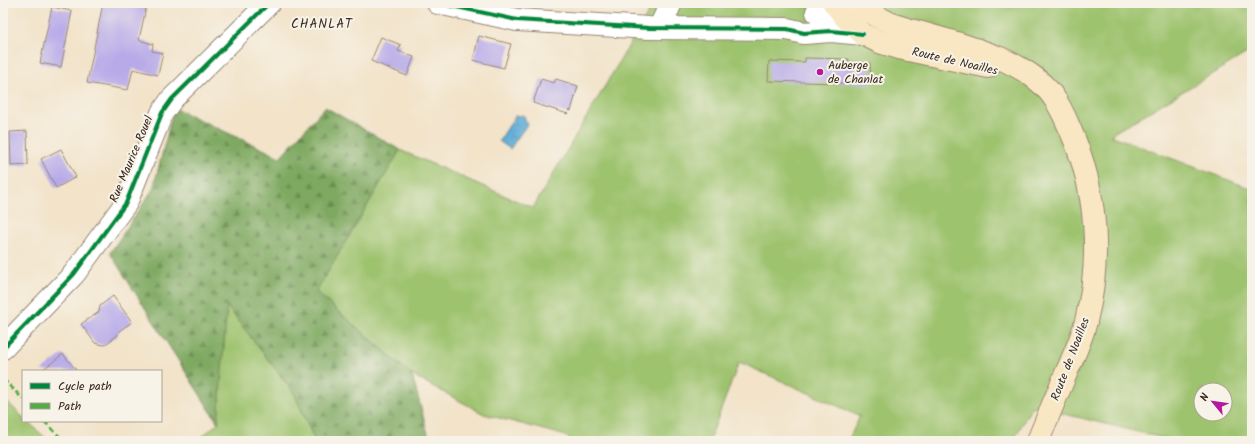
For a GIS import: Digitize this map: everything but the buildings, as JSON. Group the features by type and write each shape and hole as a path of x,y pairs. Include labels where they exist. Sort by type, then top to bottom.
{"main road":[{"name":"Route de Noailles","path":"839,11 863,34 879,42 899,48 990,67 1022,81 1062,111"},
{"name":"Route de Noailles","path":"839,11 870,12 887,22 902,28 973,48 995,56 1028,72 1047,88 1062,111 1082,159 1090,192 1094,214 1096,252 1095,267 1092,297 1082,334 1038,441"}],"street":[{"name":"Rue Maurice Rouel","path":"3,348 74,274 126,203 162,113 172,99 269,3"},
{"path":"438,3 517,20 649,28 787,29 804,33 839,11"},
{"path":"660,27 671,3"}],"green space":[{"path":"654,3 1252,3 1252,50 1110,135 1252,189 1252,441 1175,441 1032,406 1013,441 848,441 860,416 739,362 709,441 574,441 563,435 484,414 412,375 316,292 400,150 533,208"},
{"path":"325,107 400,150 316,292 412,375 430,441 315,441 294,393 227,306 218,423 110,253 153,189 174,108 280,157"},
{"path":"226,305 294,393 315,441 197,441 218,423"},
{"path":"3,398 22,416 22,422 28,422 49,441 3,441"}],"water":[{"path":"516,115 523,115 525,117 525,121 528,123 510,149 499,141"}],"marked path":[{"path":"3,379 22,398"},
{"path":"45,422 64,441"}],"cycle path":[{"path":"3,348 74,274 126,203 162,113 172,99 269,3"},
{"path":"438,3 517,20 649,28 787,29 804,33 831,31 863,34"}],"place":[{"name":"Auberge de Chanlat","path":"820,72"}],"district":[{"name":"CHANLAT","path":"322,23"}]}
